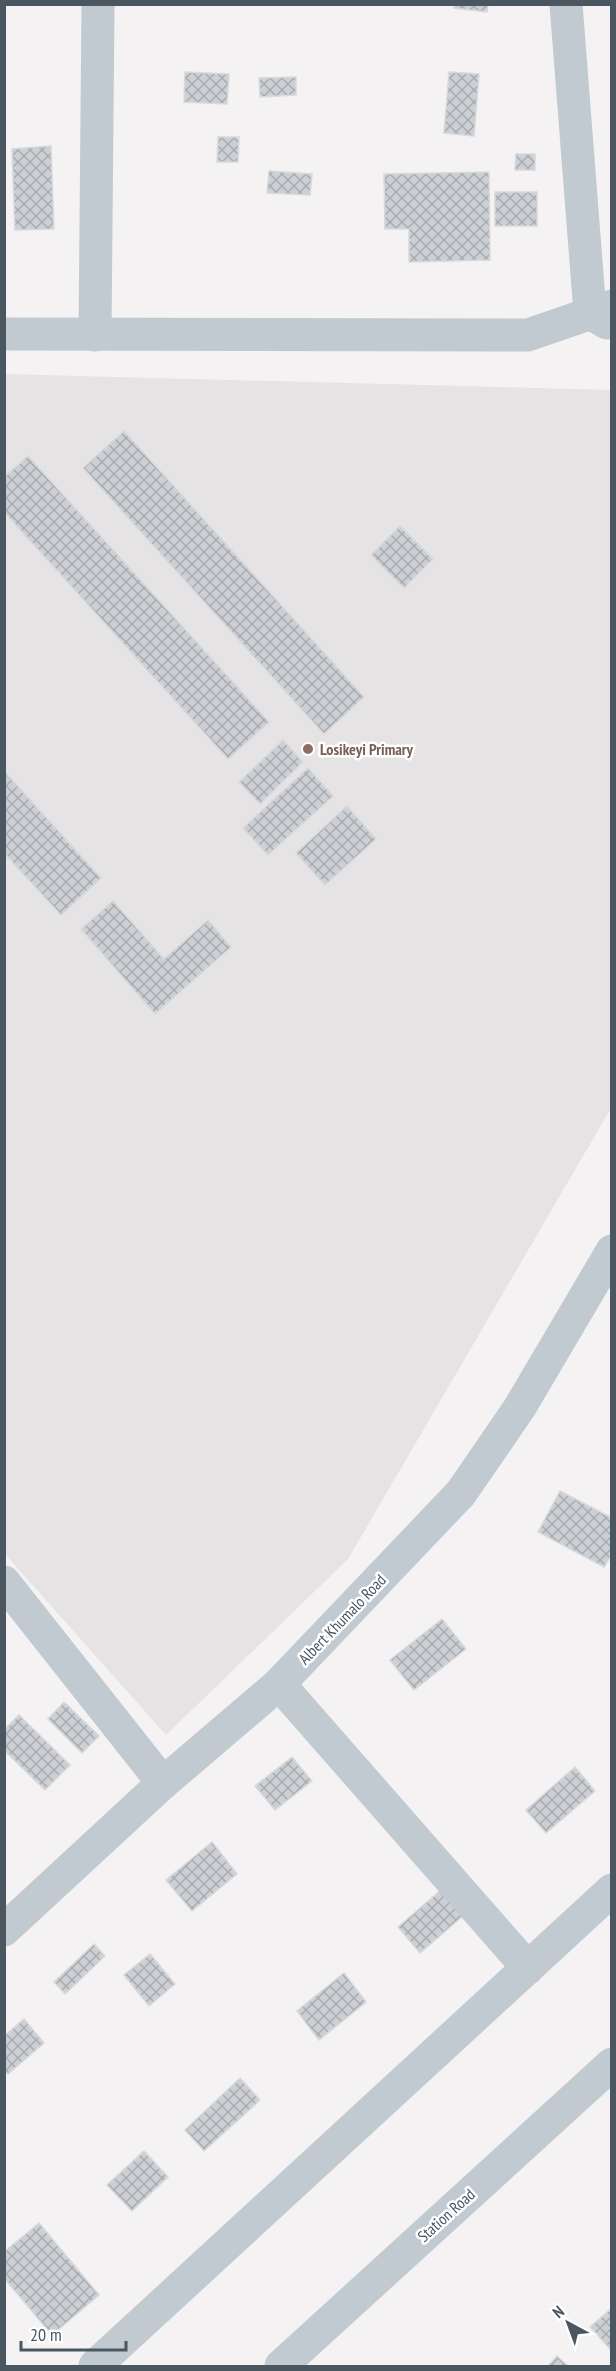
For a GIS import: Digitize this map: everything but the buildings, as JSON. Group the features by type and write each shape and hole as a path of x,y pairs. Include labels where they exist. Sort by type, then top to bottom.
{"street":[{"path":"95,335 98,4"},
{"path":"4,334 528,335 604,315 566,4"},
{"name":"Albert Khumalo Road","path":"4,1930 163,1783 279,1684 461,1493 520,1407 612,1251"},
{"path":"4,1582 163,1783"},
{"path":"279,1684 528,1968"},
{"path":"95,2367 612,1890"},
{"name":"Station Road","path":"280,2367 612,2064"}],"shaded area":[{"name":"Losikeyi Primary","path":"4,374 611,390 611,1108 348,1559 166,1735 5,1554"}],"place":[{"name":"Losikeyi Primary","path":"308,749"}]}
